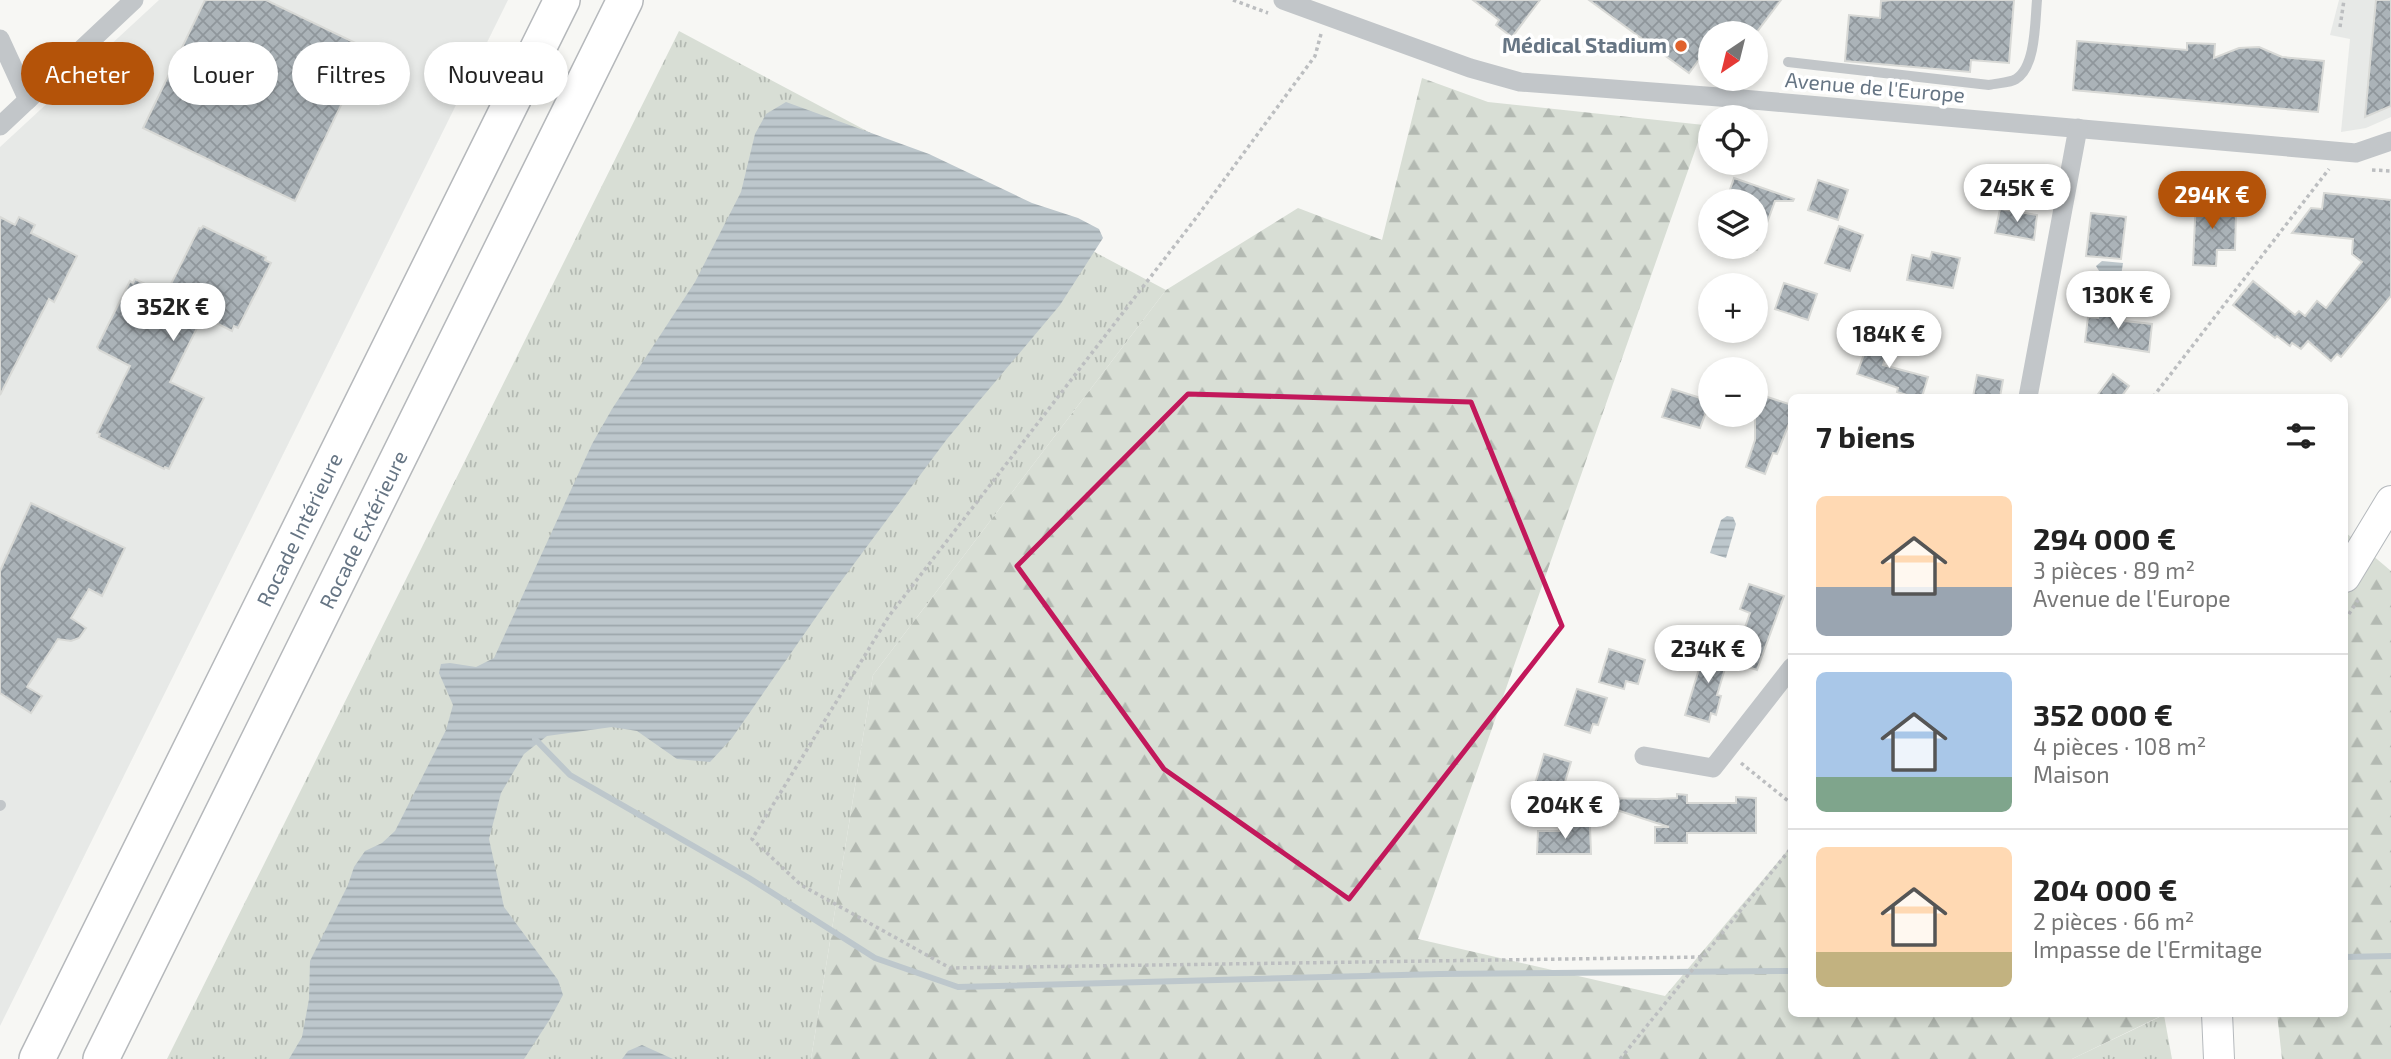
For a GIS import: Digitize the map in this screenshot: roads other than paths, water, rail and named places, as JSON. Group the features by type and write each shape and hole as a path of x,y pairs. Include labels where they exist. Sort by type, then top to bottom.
{"highway":[{"name":"Rocade Intérieure","path":"37,1059 562,0"},
{"name":"Rocade Extérieure","path":"101,1059 625,0"}],"main road":[{"path":"2348,572 2391,501"},
{"path":"2217,1017 2219,1059"}],"street":[{"path":"89,42 134,0"},
{"name":"Avenue de l'Europe","path":"1283,0 1470,68 1520,82 2356,153 2391,141"},
{"path":"1325,16 1337,0"},
{"path":"0,39 21,85"},
{"path":"0,126 23,105"},
{"path":"2029,394 2078,128"},
{"path":"1644,756 1713,768 1788,672"}],"lane":[{"path":"1788,62 1989,85 2016,80 2031,56 2037,0"}],"waterway":[{"path":"535,739 570,775 749,878 875,958 958,987 1439,974 1788,971"},
{"path":"2348,957 2391,956"}],"place":[{"name":"Médical Stadium","path":"1681,46"}]}
